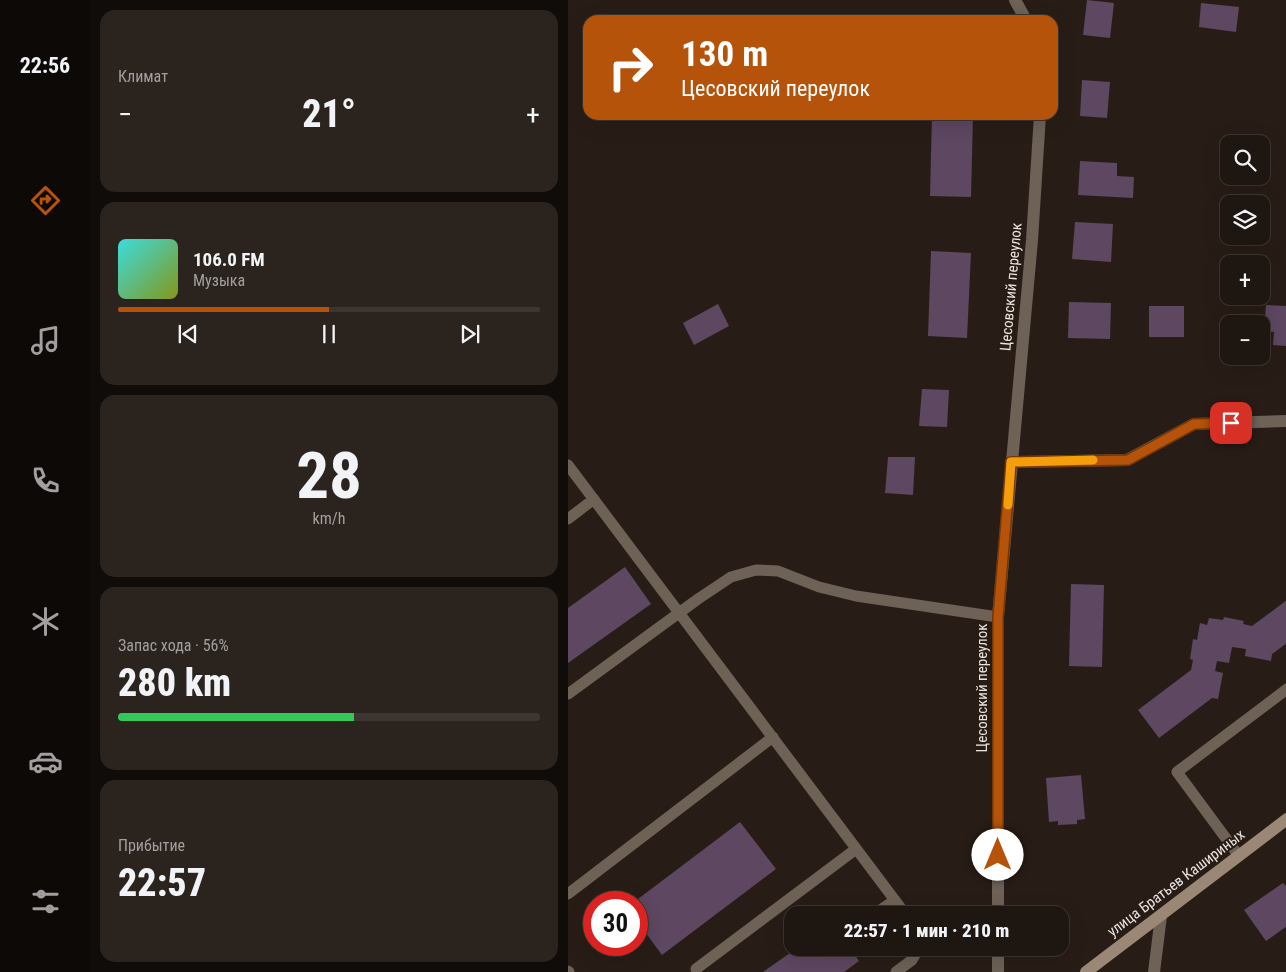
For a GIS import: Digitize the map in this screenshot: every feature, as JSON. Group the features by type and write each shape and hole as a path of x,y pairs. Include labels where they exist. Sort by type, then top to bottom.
{"main road":[{"name":"улица Братьев Кашириных","path":"1086,972 1286,820"}],"street":[{"path":"1015,0 1023,15"},
{"name":"Цесовский переулок","path":"998,906 998,617 1032,240 1040,120"},
{"path":"1011,462 1128,460 1194,424 1286,421"},
{"path":"1154,972 1160,916"},
{"path":"998,956 998,972"}],"lane":[{"path":"568,465 899,906"},
{"path":"568,519 594,500"},
{"path":"568,694 679,612 731,577 756,570 778,571 820,587 856,596 998,617"},
{"path":"1239,856 1176,772 1286,689"},
{"path":"568,894 772,737"},
{"path":"696,969 856,849"},
{"path":"886,906 895,900"},
{"path":"896,972 915,956"}],"building":[{"path":"1087,0 1114,3 1110,38 1083,35"},
{"path":"1201,3 1239,7 1236,32 1199,27"},
{"path":"1082,80 1110,82 1107,118 1080,116"},
{"path":"932,120 973,120 971,197 930,196"},
{"path":"1080,161 1117,163 1117,176 1134,177 1133,198 1078,195"},
{"path":"1075,222 1113,224 1111,262 1072,259"},
{"path":"931,251 971,253 967,338 928,336"},
{"path":"1069,302 1111,303 1110,339 1068,338"},
{"path":"718,304 729,326 694,345 683,323"},
{"path":"1266,305 1287,306 1287,346 1273,345 1274,332 1270,332 1270,315 1265,315"},
{"path":"1149,306 1184,306 1184,337 1149,337"},
{"path":"922,389 949,390 947,427 919,426"},
{"path":"888,457 915,457 913,495 885,493"},
{"path":"625,567 651,604 568,663 568,608"},
{"path":"1071,584 1104,585 1102,667 1069,666"},
{"path":"1287,600 1287,643 1272,654 1271,661 1245,656 1246,649 1232,647 1229,663 1217,661 1215,671 1223,673 1218,699 1212,698 1159,738 1138,710 1191,670 1193,660 1190,659 1193,639 1197,640 1200,623 1207,625 1209,618 1223,620 1224,617 1244,621 1243,624 1252,626"},
{"path":"1081,775 1085,819 1077,820 1077,824 1058,825 1058,821 1049,822 1046,778"},
{"path":"740,822 776,869 662,955 648,936 648,891"},
{"path":"1283,883 1287,887 1287,926 1266,941 1244,910"},
{"path":"786,956 856,956 859,961 844,972 763,972"}],"slow traffic":[{"path":"1008,505 1011,462 1093,460"}],"route":[{"path":"998,855 998,617 1011,462 1128,460 1194,424 1231,423"}]}
